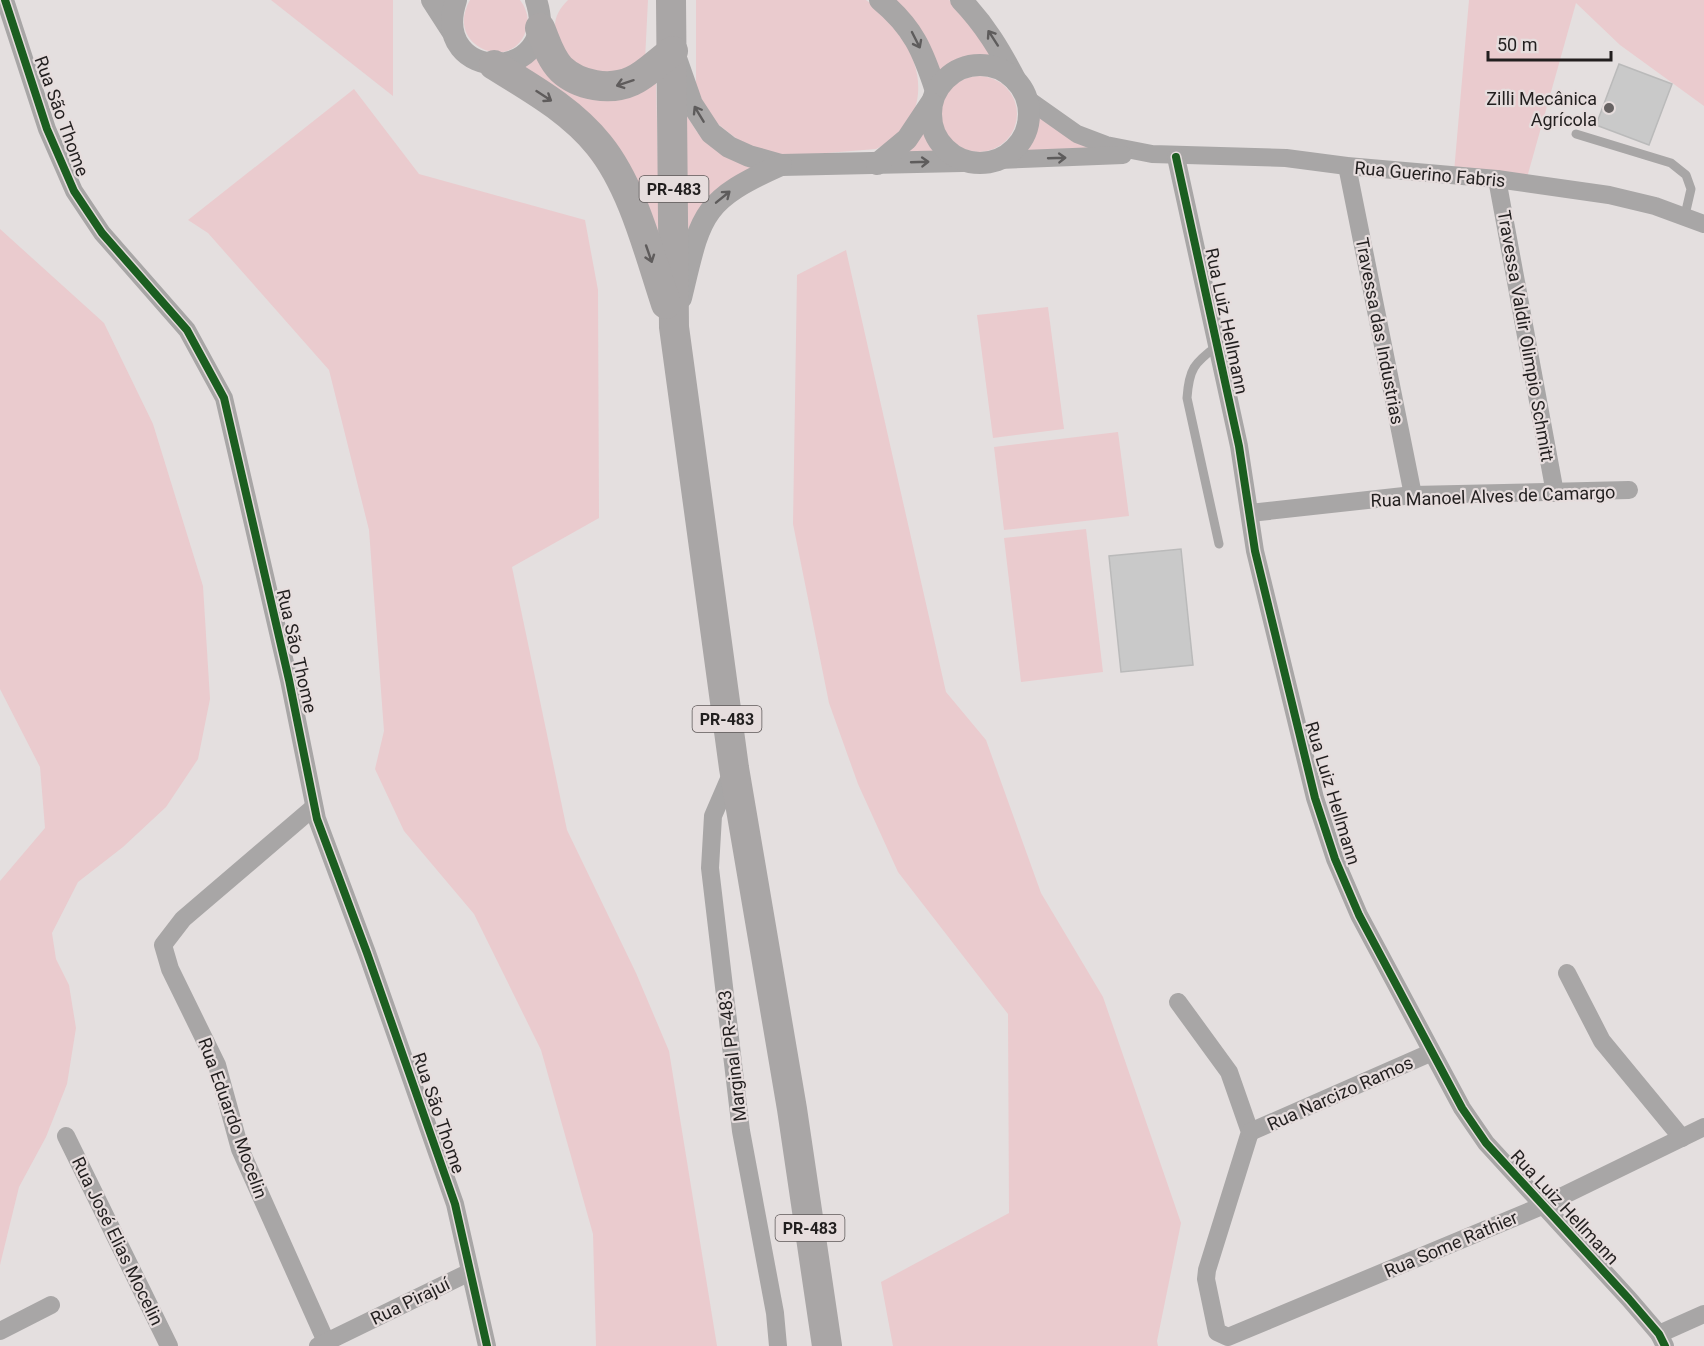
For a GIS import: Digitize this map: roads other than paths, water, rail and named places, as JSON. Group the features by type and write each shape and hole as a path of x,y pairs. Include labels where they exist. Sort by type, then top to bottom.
{"highway":[{"name":"PR-483","path":"671,7 674,327 734,768 792,1109 827,1346"},
{"path":"538,14 551,56 576,80 597,85 617,86 633,81 673,51"},
{"path":"494,65 559,106 600,145 628,195 674,327"}],"street":[{"name":"Rua São Thome","path":"5,0 47,129 74,191 102,233 187,330 224,398 289,680 314,807 455,1204 486,1346"},
{"path":"432,0 464,51 483,63 494,65 507,63 529,51 538,14"},
{"path":"452,31 451,14 456,0"},
{"path":"880,0 898,14 913,33 926,59 934,97 931,126 936,137 952,155 962,161"},
{"path":"673,51 692,104 711,133 729,147 781,165 962,161 987,164 1009,154 1025,135 1029,117 1022,90 996,41 982,21 961,0"},
{"path":"877,164 908,139 952,73 974,65 998,68 1077,134 1106,145 1152,154"},
{"path":"999,160 1152,154"},
{"name":"Rua Guerino Fabris","path":"1152,154 1176,157 1286,158 1347,166 1497,179 1609,195 1685,215 1704,224"},
{"name":"Rua Luiz Hellmann","path":"1176,157 1217,346 1250,513 1255,551 1297,725 1335,859 1359,915 1430,1053 1462,1108 1486,1143 1585,1250 1662,1340"},
{"path":"674,327 699,228 705,218 718,200 743,182 781,165"},
{"name":"Travessa das Industrias","path":"1347,166 1413,495"},
{"name":"Travessa Valdir Olimpio Schmitt","path":"1497,179 1555,494"},
{"name":"Rua Manoel Alves de Camargo","path":"1250,513 1413,495 1555,494 1629,490"},
{"name":"Marginal PR-483","path":"734,768 713,816 710,868 741,1131 775,1313 778,1346"},
{"name":"Rua Eduardo Mocelin","path":"314,807 183,919 163,945 170,969 217,1065 240,1149 324,1345"},
{"path":"1567,973 1602,1041 1682,1138"},
{"path":"1178,1002 1229,1072 1250,1132"},
{"name":"Rua Narcizo Ramos","path":"1250,1132 1430,1053"},
{"name":"Rua Some Rathier","path":"1250,1132 1206,1279 1217,1332 1228,1338 1542,1206 1704,1127"},
{"name":"Rua José Elias Mocelin","path":"66,1136 169,1346"},
{"name":"Rua Pirajuí","path":"324,1345 470,1272"},
{"path":"0,1331 51,1305"},
{"path":"1662,1340 1704,1314"}],"lane":[{"path":"1576,134 1671,163 1686,176 1692,189 1685,215"},
{"path":"1217,346 1195,362 1188,379 1187,398 1219,544"}],"place":[{"name":"Zilli Mecânica Agrícola","path":"1609,108"}]}
